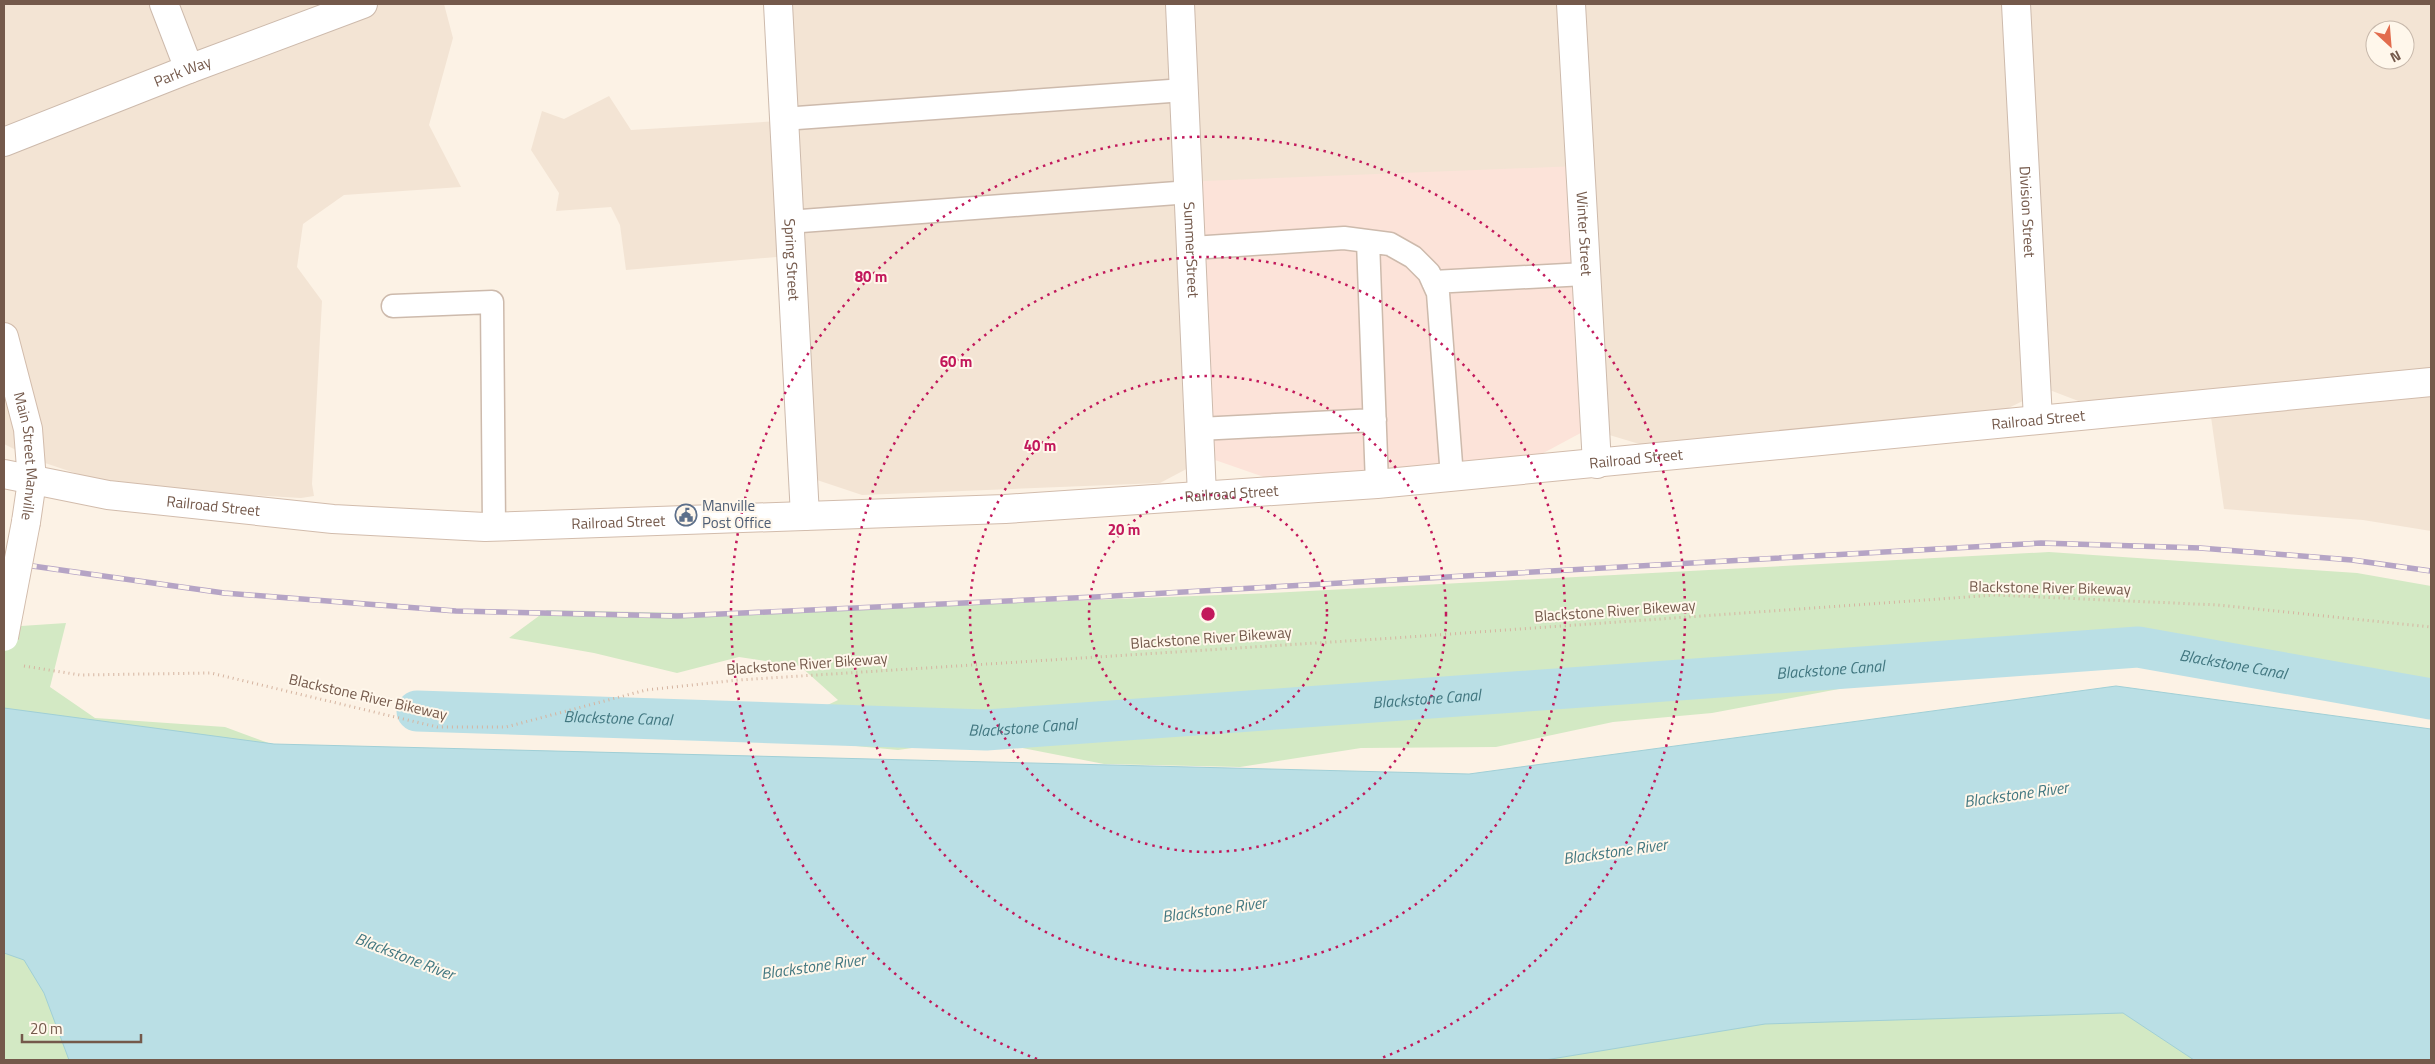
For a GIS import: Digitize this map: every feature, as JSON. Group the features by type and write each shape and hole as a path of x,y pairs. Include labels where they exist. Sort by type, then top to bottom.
{"street":[{"path":"164,4 189,69"},
{"name":"Park Way","path":"4,142 189,69 364,4"},
{"name":"Spring Street","path":"778,4 805,516"},
{"name":"Summer Street","path":"1180,4 1190,192 1202,495"},
{"name":"Winter Street","path":"1571,4 1597,464"},
{"name":"Division Street","path":"2016,4 2038,419"},
{"name":"Main Street Manville","path":"4,337 28,429 32,481 4,637"},
{"name":"Railroad Street","path":"4,474 108,495 333,519 494,526 1005,509 1377,484 2431,382"}],"lane":[{"path":"783,119 1184,90"},
{"path":"788,222 1190,192"},
{"path":"1192,248 1344,238 1390,244 1413,257 1429,273 1438,292 1452,477"},
{"path":"1368,241 1377,484"},
{"path":"1433,282 1585,274"},
{"path":"393,306 492,302 494,526"},
{"path":"1199,429 1375,420"}],"path":[{"name":"Blackstone River Bikeway","path":"23,666 80,675 211,673 437,727 506,727 646,690 738,680 1374,639 1995,595 2218,605 2431,627"}],"shaded area":[{"path":"4,4 444,4 453,38 429,125 461,187 344,195 303,224 297,267 322,301 312,484 314,496 301,498 159,490 108,484 36,460 4,444"},
{"path":"778,4 2431,4 2431,531 2363,520 2224,509 2209,403 2094,407 2047,389 1988,418 1656,449 1596,431 1211,456 1160,483 862,495 802,475 788,256 626,270 620,225 611,207 556,211 559,193 531,150 542,111 564,119 609,96 631,130 780,121"},
{"path":"1577,166 1590,428 1534,458 1264,477 1215,460 1211,455 1193,188 1204,181"}],"green space":[{"path":"2049,552 2357,573 2431,586 2431,681 2381,679 2217,645 1987,661 1712,713 1613,722 1496,747 1361,748 1240,767 1104,764 976,739 898,750 771,738 770,727 774,715 815,711 838,700 800,666 739,657 677,673 594,653 509,638 547,610 731,614 1271,593"},
{"path":"66,623 50,687 95,718 225,727 274,745 4,746 4,638 6,627"},
{"path":"4,917 110,1060 4,1060"},
{"path":"2110,967 2242,1060 1474,1060"}],"water":[{"name":"Blackstone River","path":"2116,686 2431,729 2431,1060 2194,1060 2123,1013 1765,1024 1545,1060 69,1060 44,993 24,960 4,953 4,708 274,744 1469,774"}],"waterway":[{"name":"Blackstone Canal","path":"417,711 986,730 2138,647 2431,699"}],"railway":[{"path":"4,562 224,593 456,611 677,616 1095,597 2041,543 2200,548 2352,560 2431,571"}],"place":[{"name":"Manville Post Office","path":"686,515"}]}
